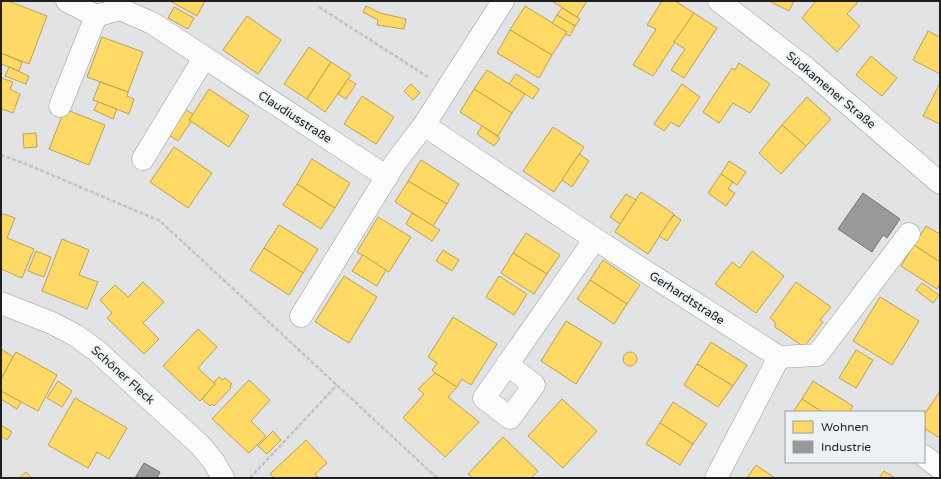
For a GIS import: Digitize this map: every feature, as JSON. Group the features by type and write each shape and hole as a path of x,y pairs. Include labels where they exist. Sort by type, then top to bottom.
{"street":[{"path":"60,106 96,16 67,1"},
{"path":"301,316 395,163 424,125 503,1"},
{"name":"Südkamener Straße","path":"719,1 806,68 940,183"},
{"name":"Claudiusstraße","path":"96,16 123,5 387,177"},
{"path":"143,159 204,58"},
{"name":"Gerhardtstraße","path":"424,125 595,239 779,357"},
{"path":"716,478 779,357 817,355 909,234"},
{"path":"507,364 595,239"},
{"name":"Schöner Fleck","path":"1,303 52,323 75,335 97,351 200,445 214,462 223,478"},
{"path":"925,457 940,468"}],"path":[{"path":"319,7 447,89"},
{"path":"1,155 26,164 160,221 437,478"},
{"path":"250,478 337,385"}],"building: Wohnen":[{"path":"1,1 8,1 47,16 29,64 1,53"},
{"path":"170,1 205,1 197,16"},
{"path":"552,1 587,1 577,17"},
{"path":"662,1 675,1 694,13 653,76 633,65 656,29 647,25"},
{"path":"769,1 794,1 789,11"},
{"path":"816,1 859,1 847,14 860,26 837,52 802,18"},
{"path":"366,6 380,13 406,19 404,29 377,25 378,20 363,12"},
{"path":"525,6 567,32 552,55 510,30"},
{"path":"174,7 194,18 188,29 168,18"},
{"path":"562,8 580,19 575,26 557,15"},
{"path":"694,13 717,28 684,78 671,70 685,49 674,42"},
{"path":"557,15 575,26 570,36 565,34 567,32 552,23"},
{"path":"247,16 281,40 258,74 223,50"},
{"path":"510,30 552,55 539,78 497,53"},
{"path":"928,31 940,37 940,74 913,60"},
{"path":"102,37 143,52 128,92 87,77"},
{"path":"309,47 331,62 307,99 284,84"},
{"path":"1,53 22,62 19,71 1,64"},
{"path":"871,56 897,78 882,96 856,75"},
{"path":"331,62 351,75 325,112 307,99"},
{"path":"739,63 770,84 750,113 733,103 719,123 703,112 732,68 735,70"},
{"path":"9,67 29,76 26,84 5,76"},
{"path":"487,70 525,94 512,113 474,89"},
{"path":"516,74 539,89 533,99 509,84"},
{"path":"1,78 13,82 10,89 20,94 13,113 2,109 1,112"},
{"path":"348,79 356,84 346,99 338,94"},
{"path":"100,82 128,92 127,96 134,99 129,114 93,100"},
{"path":"940,83 940,124 923,116"},
{"path":"411,84 420,93 413,100 404,91"},
{"path":"682,84 700,97 679,127 671,122 664,131 654,124"},
{"path":"209,89 249,116 229,147 189,120"},
{"path":"474,89 512,113 498,136 460,112"},
{"path":"362,96 394,117 376,144 344,124"},
{"path":"807,97 831,119 806,146 782,125"},
{"path":"98,102 117,109 113,119 94,110"},
{"path":"183,108 193,114 189,120 191,122 178,141 166,133"},
{"path":"65,109 105,125 89,165 49,149"},
{"path":"782,125 806,146 781,174 759,153"},
{"path":"482,126 500,138 494,146 477,134"},
{"path":"553,127 584,147 554,192 523,171"},
{"path":"36,133 37,147 24,148 23,134"},
{"path":"174,147 212,173 188,208 150,182"},
{"path":"579,154 589,161 572,187 562,180"},
{"path":"312,159 350,183 335,208 297,184"},
{"path":"421,160 459,184 447,204 408,181"},
{"path":"729,161 746,172 737,185 721,174"},
{"path":"721,174 733,182 728,189 735,193 726,206 708,193"},
{"path":"408,181 447,204 433,226 395,202"},
{"path":"297,184 335,208 321,229 283,205"},
{"path":"641,192 674,214 648,254 615,232"},
{"path":"626,194 636,200 620,224 610,217"},
{"path":"1,213 15,218 7,238 34,249 22,278 1,269"},
{"path":"412,213 440,230 432,241 406,224"},
{"path":"674,215 681,220 667,241 659,236"},
{"path":"378,217 411,237 389,272 357,252"},
{"path":"279,225 318,249 303,273 264,248"},
{"path":"926,226 940,234 940,262 914,245"},
{"path":"526,233 560,255 547,274 513,253"},
{"path":"62,239 89,250 79,275 98,282 87,309 42,291"},
{"path":"914,245 940,262 940,284 937,289 901,266"},
{"path":"264,248 303,273 289,295 250,270"},
{"path":"443,250 459,260 452,271 436,261"},
{"path":"36,251 51,257 44,277 28,271"},
{"path":"752,251 784,276 756,313 715,284 732,262 740,268"},
{"path":"513,253 547,274 534,294 501,273"},
{"path":"363,255 386,270 377,286 352,271"},
{"path":"603,260 640,285 627,304 590,280"},
{"path":"344,276 377,297 349,343 315,322"},
{"path":"499,276 527,294 514,315 486,297"},
{"path":"590,280 627,304 614,324 577,299"},
{"path":"143,282 164,302 143,323 159,339 144,354 107,318 112,313 100,300 115,285 128,297"},
{"path":"796,282 831,307 820,320 823,322 804,347 775,327 775,322 770,318"},
{"path":"922,283 939,295 933,303 916,290"},
{"path":"880,297 919,321 892,365 853,341"},
{"path":"453,317 497,344 471,385 462,379 457,387 435,373 432,370 437,363 428,357"},
{"path":"566,321 602,343 576,384 541,361"},
{"path":"198,329 217,347 198,368 215,384 200,401 163,366"},
{"path":"711,342 747,365 733,386 697,364"},
{"path":"1,349 13,357 1,379"},
{"path":"856,350 873,360 856,388 839,378"},
{"path":"16,352 57,375 38,411 1,391 1,379"},
{"path":"627,352 633,352 637,356 637,362 633,366 627,366 623,362 623,356"},
{"path":"697,364 733,386 718,407 684,385"},
{"path":"435,373 457,387 448,397 479,422 445,457 403,418 424,394 418,389"},
{"path":"219,377 223,380 225,378 232,384 230,386 231,388 214,406 212,404 210,406 202,399"},
{"path":"249,380 270,400 251,421 266,436 249,453 212,419"},
{"path":"58,381 72,391 62,407 47,398"},
{"path":"813,381 853,406 850,411 820,411 802,399"},
{"path":"1,391 21,402 17,409 1,399"},
{"path":"940,391 940,438 925,429 925,414"},
{"path":"75,398 127,428 109,459 97,452 88,468 48,445"},
{"path":"562,399 597,431 563,468 528,436"},
{"path":"802,399 820,411 794,411"},
{"path":"673,402 707,424 693,444 660,423"},
{"path":"660,423 693,444 680,465 646,444"},
{"path":"1,425 12,432 7,440 1,436"},
{"path":"273,431 281,440 267,454 258,446"},
{"path":"503,437 538,471 531,478 473,478 468,474"},
{"path":"306,440 327,463 315,474 319,478 274,478 270,474"},
{"path":"756,465 775,478 747,478"},
{"path":"884,471 895,478 879,478"},
{"path":"26,472 32,478 19,478"}],"building: Industrie":[{"path":"863,193 900,219 887,238 883,235 872,252 838,229"},
{"path":"144,463 160,472 157,478 135,478"}]}
